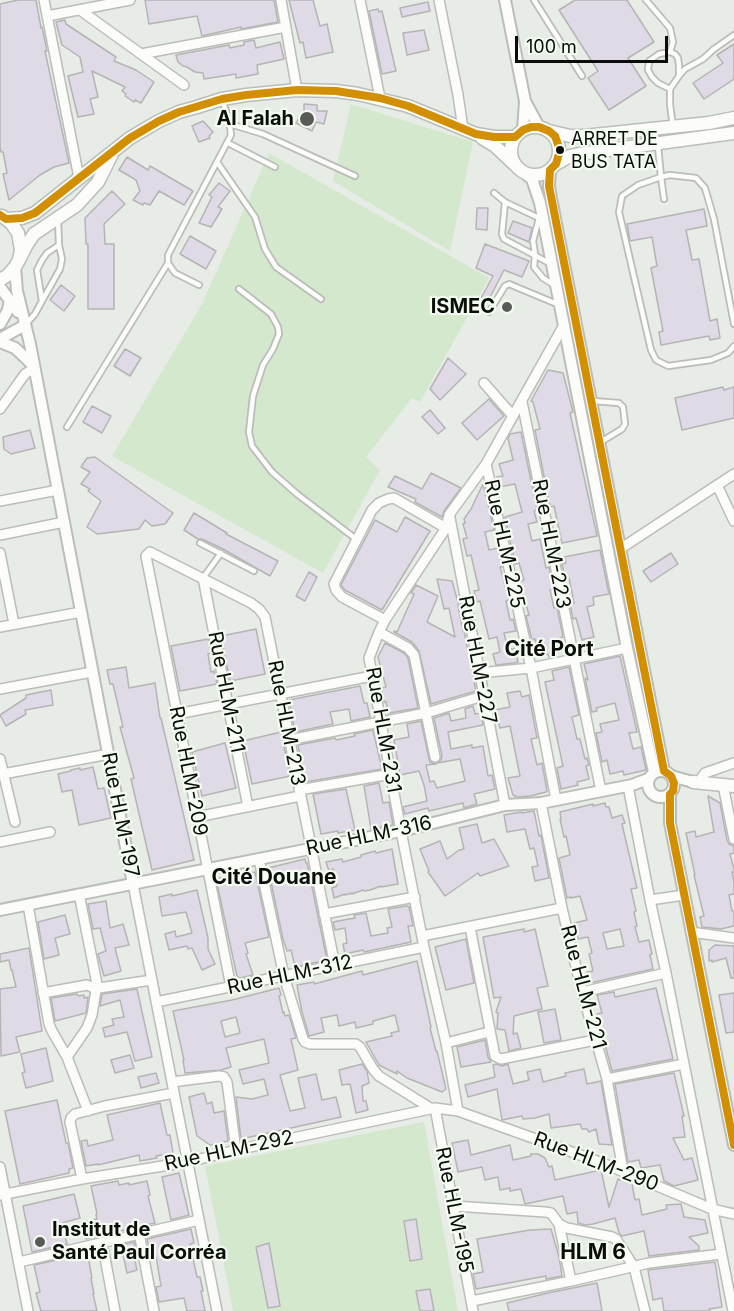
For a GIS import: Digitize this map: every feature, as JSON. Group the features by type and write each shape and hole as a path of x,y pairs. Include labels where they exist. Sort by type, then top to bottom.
{"main road":[{"path":"3,217 22,218 35,213 130,138 159,121 179,112 222,99 262,93 297,90 336,91 380,98 408,106 470,131 494,137 519,133 531,127 584,136 734,118"},
{"path":"544,129 555,136 558,143 559,157 553,167"},
{"path":"470,131 495,146 527,175 540,175 570,156 579,154 734,133"},
{"path":"514,164 512,143 519,133"},
{"path":"0,280 8,276 17,264 34,234 77,205 98,182 113,152"},
{"path":"3,217 15,227 20,238 21,250 17,264"},
{"path":"696,782 729,786"}],"street":[{"path":"44,0 79,178"},
{"path":"47,16 130,0"},
{"path":"281,0 297,90"},
{"path":"360,0 380,98"},
{"path":"439,0 458,95 470,131"},
{"path":"506,0 525,101 519,133"},
{"path":"80,10 184,86"},
{"path":"141,54 286,27"},
{"path":"525,101 544,129"},
{"path":"553,167 549,178 551,198 620,549 657,777 652,794 667,794 696,782 705,773 734,762"},
{"path":"527,175 536,187 627,648 657,777"},
{"name":"Rue HLM-197","path":"17,264 16,291 58,490 217,1311"},
{"path":"0,287 24,322 0,340 15,348 33,366 0,409"},
{"path":"0,324 8,310 10,300"},
{"name":"Rue HLM-231","path":"458,1111 446,1043 401,831 369,658 385,620 446,528 449,514 486,464 564,325"},
{"path":"484,383 513,416"},
{"name":"Rue HLM-223","path":"522,402 601,791"},
{"name":"Rue HLM-225","path":"486,464 531,668 556,800"},
{"path":"620,549 734,474"},
{"path":"717,485 734,521"},
{"path":"0,501 58,490"},
{"path":"385,620 342,597 334,584 372,510 379,503 394,498 446,528"},
{"name":"Rue HLM-227","path":"449,514 505,805"},
{"path":"0,535 64,522"},
{"name":"Rue HLM-213","path":"146,556 148,552 152,552 203,578 251,603 265,617 334,966"},
{"path":"0,553 14,624"},
{"name":"Rue HLM-209","path":"146,556 231,987"},
{"name":"Rue HLM-211","path":"203,578 248,807"},
{"path":"0,627 81,612"},
{"path":"379,632 414,655 435,757"},
{"path":"479,673 531,668 627,648"},
{"path":"0,688 92,672"},
{"path":"177,714 372,676"},
{"path":"289,740 426,713 483,696"},
{"path":"3,774 109,754"},
{"path":"0,759 15,822"},
{"path":"197,817 391,774"},
{"path":"657,777 674,783 667,794 670,823 734,1145"},
{"name":"Rue HLM-316","path":"0,910 401,831 505,805 542,803 630,785 657,777 696,782"},
{"path":"630,785 650,900 733,1311"},
{"path":"729,786 734,839"},
{"name":"Rue HLM-221","path":"542,803 562,908 582,992 607,1079 623,1171"},
{"path":"0,842 50,831"},
{"path":"259,859 284,976 305,1042 310,1044 356,1044 379,1076 434,1109"},
{"path":"67,1057 87,1028 92,1015 96,988 79,894"},
{"path":"650,900 684,895"},
{"path":"324,914 415,897"},
{"path":"28,905 52,1031 67,1057 88,1111"},
{"path":"422,936 562,908"},
{"path":"470,927 495,1056 501,1059 595,1040"},
{"path":"691,932 734,938"},
{"name":"Rue HLM-312","path":"156,1002 424,947"},
{"path":"582,992 666,972"},
{"path":"43,993 87,985 96,988 152,980"},
{"path":"446,1043 489,1032"},
{"path":"607,1079 684,1064"},
{"path":"172,1082 224,1077 236,1150"},
{"path":"82,1179 70,1122 75,1114 174,1094"},
{"name":"Rue HLM-292","path":"3,1195 82,1179 188,1162 434,1109 458,1111"},
{"name":"Rue HLM-195","path":"434,1109 472,1306"},
{"name":"Rue HLM-290","path":"458,1111 623,1171 712,1209 734,1214"},
{"path":"0,1167 3,1195 28,1311"},
{"path":"454,1206 550,1213 559,1224 572,1281"},
{"path":"19,1262 199,1220"},
{"path":"559,1224 616,1239 634,1267 645,1311"},
{"path":"139,1233 154,1311"},
{"path":"102,1242 115,1311"},
{"path":"472,1306 649,1263 721,1254"}],"lane":[{"path":"534,0 582,76"},
{"path":"646,0 670,28 673,42 670,52"},
{"path":"673,127 670,89 685,69 703,59 734,35"},
{"path":"670,89 658,83 648,70 649,61 659,54 670,52 675,54 678,58 679,76"},
{"path":"67,427 168,263 168,255 172,247 228,143 231,135 230,124 222,99"},
{"path":"230,124 270,137 355,176"},
{"path":"228,143 275,167"},
{"path":"657,144 664,199"},
{"path":"217,162 255,217 265,249 276,267 321,299"},
{"path":"734,324 714,219 705,188 696,178 670,175 638,185 622,196 619,212 651,350 656,360 668,366 711,360 728,353 734,346"},
{"path":"494,193 505,202 541,218 533,241 534,267 543,278 556,286"},
{"path":"505,202 503,237 552,264"},
{"path":"24,322 35,314 60,269 62,259 58,219"},
{"path":"42,301 37,270 47,253 59,245"},
{"path":"168,263 175,273 199,285"},
{"path":"489,312 505,286 509,284 560,305"},
{"path":"239,289 271,314 279,334 263,365 253,396 249,432 252,446 272,472 356,539"},
{"path":"591,401 619,403 623,407 625,424 622,429 599,443"},
{"path":"200,543 254,571"},
{"path":"203,578 221,553"}],"green space":[{"path":"351,104 473,142 450,251 333,181"},
{"path":"269,153 489,278 420,402 412,398 366,457 380,470 323,573 112,456 202,304"},
{"path":"424,1122 458,1311 233,1311 205,1166"}],"building":[{"path":"18,0 36,0 69,163 54,167 40,175 9,200 3,174 7,173 0,147 0,4"},
{"path":"145,0 274,0 278,22 202,36 197,16 149,24"},
{"path":"289,0 313,0 320,26 327,24 333,52 306,58"},
{"path":"575,0 627,0 654,42 628,58 646,86 609,110 588,78 598,71 559,10"},
{"path":"428,2 430,11 402,17 400,8"},
{"path":"378,9 379,12 382,11 396,71 382,74 369,11"},
{"path":"65,20 66,24 116,57 114,61 136,70 154,82 141,103 135,100 134,102 125,96 126,94 122,91 125,87 92,71 98,97 90,99 94,114 78,117 68,76 83,72 80,57 62,45 56,22"},
{"path":"424,30 429,50 407,55 403,33"},
{"path":"254,40 256,48 280,42 284,59 257,65 258,74 236,78 236,74 204,79 203,73 195,72 178,62 176,55 229,45 230,48"},
{"path":"734,44 734,79 704,99 693,83 723,63 717,55"},
{"path":"304,104 317,105 317,111 327,111 324,124 316,122 312,131 296,123 300,116 304,118"},
{"path":"203,121 213,132 210,138 199,142 192,126"},
{"path":"127,157 148,170 150,166 193,191 184,205 159,191 150,205 144,203 143,205 133,200 140,191 136,180 119,170"},
{"path":"219,183 230,191 218,207 222,209 211,227 199,223 212,197 209,195"},
{"path":"112,191 125,204 104,224 105,244 114,244 114,309 88,309 88,244 86,244 85,218"},
{"path":"477,208 488,208 487,230 476,229"},
{"path":"704,209 707,226 686,230 692,260 699,259 710,321 717,319 720,338 710,340 709,336 661,345 659,332 663,331 651,268 657,266 652,237 630,241 627,224"},
{"path":"513,221 532,228 529,242 508,233"},
{"path":"190,236 216,251 206,269 180,254"},
{"path":"485,244 529,261 522,277 504,270 487,303 480,300 493,276 476,268"},
{"path":"61,285 75,296 64,311 50,300"},
{"path":"125,349 141,358 130,376 114,366"},
{"path":"448,358 466,374 440,400 430,389"},
{"path":"548,370 563,373 573,412 570,413 597,536 562,543 554,506 550,507 535,430 540,429 531,401"},
{"path":"723,387 724,390 734,387 734,418 682,430 675,398"},
{"path":"489,399 504,416 477,440 462,423"},
{"path":"92,406 111,416 102,433 83,422"},
{"path":"430,410 445,428 438,434 422,417"},
{"path":"30,430 35,448 11,454 4,449 3,437"},
{"path":"521,432 537,510 534,511 537,522 528,524 532,541 540,539 546,568 549,567 553,589 550,590 554,608 557,607 563,637 560,638 562,651 552,653 556,656 549,657 548,654 539,656 535,639 532,640 526,616 529,615 519,582 524,580 519,563 515,564 505,517 522,512 515,484 499,487 497,477 503,476 499,464 513,460 508,438 510,434"},
{"path":"95,457 173,513 165,524 152,526 145,520 139,529 97,534 87,527 101,501 88,491 90,489 81,484 90,472 81,467 87,458"},
{"path":"431,473 461,488 442,517 415,502 416,499 388,487 395,476 422,489"},
{"path":"483,484 494,530 485,532 489,550 498,548 502,567 500,567 509,600 506,601 510,620 513,619 516,631 504,633 508,650 515,648 518,662 514,663 496,665 493,654 500,652 497,637 489,639 480,601 477,602 474,591 479,590 471,555 467,556 463,539 467,538 464,519"},
{"path":"194,513 226,534 278,561 270,576 184,530"},
{"path":"405,517 430,531 382,610 345,590 341,585 375,520 397,532"},
{"path":"600,550 609,594 593,597 594,605 587,607 594,637 582,640 576,618 573,619 570,604 574,603 569,578 565,579 562,564 566,563 564,557"},
{"path":"671,553 678,564 651,582 643,571"},
{"path":"309,572 317,577 305,601 296,596"},
{"path":"437,579 452,581 476,691 431,704 419,651 412,642 394,631 397,632 416,585 438,596 427,622 455,637 449,608 444,609"},
{"path":"256,629 265,674 230,681 221,636"},
{"path":"208,639 211,672 214,671 217,684 180,691 171,646"},
{"path":"385,643 404,653 408,658 418,708 389,713 381,688 386,687 378,657"},
{"path":"620,656 637,732 629,733 633,749 641,747 646,770 624,775 623,771 610,774 607,760 602,762 596,733 602,732 600,724 619,720 615,703 596,708 597,711 592,712 584,664"},
{"path":"126,667 129,688 155,683 160,718 194,860 152,870 131,779 134,778 120,727 123,727 113,684 110,684 107,670"},
{"path":"569,667 579,715 572,717 577,739 580,739 585,759 587,758 589,765 586,766 589,779 577,782 578,785 561,789 557,768 563,766 545,682 554,680 552,671"},
{"path":"360,686 370,717 351,721 349,709 330,712 333,724 295,732 289,700"},
{"path":"51,690 53,705 25,710 26,714 6,726 0,715 26,698 26,695"},
{"path":"520,691 522,697 529,695 537,738 531,739 537,765 542,763 547,791 517,797 513,795 508,778 520,776 510,726 500,728 495,710 510,707 507,693"},
{"path":"473,706 475,714 481,713 483,725 448,732 451,749 472,745 472,748 483,746 488,776 492,775 495,789 474,794 477,804 464,808 463,803 405,814 403,807 427,801 419,771 400,775 394,740 409,737 407,724 421,721 430,762 436,764 426,765 430,782 434,781 437,788 465,781 460,759 437,763 442,756 434,718 449,713 451,721 466,718 465,709"},
{"path":"373,730 382,769 305,782 298,745 335,738 336,740"},
{"path":"281,732 290,776 252,784 243,741"},
{"path":"225,743 236,788 202,796 192,752"},
{"path":"93,767 98,789 104,788 111,818 79,825 72,790 62,792 58,774"},
{"path":"379,783 383,803 389,802 393,825 371,829 364,786"},
{"path":"346,789 355,830 321,834 313,794"},
{"path":"708,796 720,803 727,840 734,846 734,853 730,854 734,869 732,872 734,894 729,895 732,911 734,911 734,926 721,929 702,927 700,917 704,916 686,833 695,831 696,837 714,832"},
{"path":"605,803 606,807 609,807 612,818 622,815 625,823 622,824 637,888 631,889 636,911 634,912 637,926 635,927 639,942 649,940 653,969 590,983 587,972 593,971 588,937 578,939 574,923 587,920 580,896 567,898 559,858 570,855 560,812 593,804 593,806","holes":["620,929 624,946 607,949 603,933"]},
{"path":"534,811 549,878 535,881 532,867 538,866 534,848 530,849 525,829 507,832 504,815"},
{"path":"477,824 482,843 494,839 509,866 480,876 478,873 445,896 428,872 420,849 440,841 447,859 464,849 459,828"},
{"path":"392,849 398,884 334,898 332,888 337,886 333,869 329,871 326,862 342,859 343,862 375,851 376,853"},
{"path":"305,859 327,960 295,967 291,950 287,951 283,939 268,868"},
{"path":"255,872 269,937 245,943 253,975 240,978 237,976 216,879"},
{"path":"197,890 208,938 208,949 215,964 202,970 192,948 188,949 187,946 169,950 165,934 175,931 176,937 192,933 186,912 162,916 159,897"},
{"path":"106,901 110,928 123,924 129,945 115,948 121,971 104,976 98,954 106,951 100,928 93,929 88,904"},
{"path":"407,906 413,926 408,926 411,942 345,954 343,944 347,943 345,928 335,930 333,922 355,918 354,915 366,913 371,936 388,933 387,928 392,927 388,909"},
{"path":"65,915 70,934 55,938 59,955 44,959 38,922"},
{"path":"524,929 524,932 535,929 548,986 537,988 542,1009 514,1016 513,1034 517,1033 521,1048 509,1051 505,1030 497,1029 498,1013 496,1012 501,997 494,998 483,937"},
{"path":"466,939 474,983 446,990 435,947"},
{"path":"715,945 734,946 734,978 731,978 726,958 709,961 709,950"},
{"path":"29,948 42,1031 16,1037 20,1052 1,1056 0,989 16,987 9,960 0,962 0,954"},
{"path":"417,961 430,1028 446,1089 442,1092 379,1065 366,1042 392,1036 391,1033 399,1031 395,1015 356,1028 355,1022 339,1026 337,1015 321,1018 324,1032 309,1036 302,1012 297,985 314,982 314,984 362,971 363,975"},
{"path":"279,988 283,1013 285,1016 289,1015 296,1038 291,1039 298,1070 280,1075 290,1111 305,1108 298,1078 316,1074 322,1100 336,1097 341,1117 241,1139 236,1097 252,1099 268,1095 264,1079 243,1084 239,1070 269,1063 264,1039 226,1048 231,1067 185,1073 173,1011","holes":["236,1017 240,1033 225,1037 221,1021"]},
{"path":"656,988 673,1059 612,1071 597,1014 602,1013 597,995 614,992 615,997"},
{"path":"137,989 152,1057 135,1061 127,1032 105,1037 103,1028 114,1025 112,1019 124,1017 120,1000 100,1006 102,994"},
{"path":"734,993 734,1032 726,1033 719,995"},
{"path":"77,994 78,996 84,995 84,998 88,997 86,1013 55,1021 51,998"},
{"path":"555,1009 561,1040 544,1043 538,1012"},
{"path":"485,1040 491,1062 461,1067 457,1047"},
{"path":"46,1048 53,1081 26,1088 21,1054"},
{"path":"130,1055 134,1068 115,1073 111,1060"},
{"path":"362,1064 367,1071 369,1083 362,1086 363,1101 366,1101 368,1110 356,1113 350,1084 342,1085 339,1070"},
{"path":"508,1064 513,1084 529,1080 527,1072 540,1069 543,1082 566,1076 565,1073 584,1069 587,1084 601,1081 612,1145 599,1144 596,1129 589,1132 587,1129 582,1129 580,1124 551,1128 549,1114 535,1118 523,1119 522,1116 502,1120 497,1089 468,1097 465,1085 495,1077 493,1065 502,1066"},
{"path":"156,1073 159,1083 141,1088 138,1077"},
{"path":"674,1073 684,1116 682,1116 685,1137 673,1138 684,1160 692,1158 698,1180 674,1186 664,1181 660,1165 641,1168 639,1160 628,1162 615,1084"},
{"path":"204,1093 207,1104 212,1102 214,1113 224,1111 228,1141 210,1145 197,1136 189,1097"},
{"path":"57,1100 73,1168 69,1169 69,1173 20,1184 5,1111"},
{"path":"160,1103 173,1153 140,1161 139,1155 86,1166 81,1141 87,1140 88,1146 113,1140 107,1115"},
{"path":"468,1140 471,1155 510,1145 513,1160 538,1154 545,1158 549,1167 552,1166 555,1180 601,1170 609,1207 618,1179 632,1184 635,1200 639,1199 642,1215 667,1209 666,1205 681,1204 684,1217 705,1220 708,1233 689,1237 699,1246 699,1250 649,1256 644,1231 622,1236 615,1218 593,1224 578,1223 577,1212 567,1214 563,1196 525,1204 521,1189 500,1190 498,1177 485,1180 482,1167 458,1172 452,1143"},
{"path":"179,1173 189,1215 171,1220 162,1177"},
{"path":"118,1181 119,1185 129,1183 129,1185 147,1181 150,1195 148,1196 155,1223 86,1239 82,1222 97,1219 91,1186"},
{"path":"74,1194 80,1218 62,1223 67,1244 32,1252 23,1206"},
{"path":"416,1219 422,1259 410,1261 404,1221"},
{"path":"191,1229 194,1243 190,1244 197,1277 200,1277 205,1311 187,1311 184,1298 159,1302 156,1287 161,1286 156,1256 151,1257 147,1239"},
{"path":"551,1229 562,1276 546,1279 546,1276 476,1289 473,1274 483,1272 477,1239 530,1230"},
{"path":"134,1242 137,1270 127,1273 121,1245"},
{"path":"269,1243 280,1306 268,1308 256,1247"},
{"path":"88,1256 97,1311 41,1311 36,1293 40,1292 34,1265 70,1257 71,1259"},
{"path":"715,1262 722,1307 709,1309 710,1311 664,1311 662,1298 653,1300 648,1270"},
{"path":"597,1283 602,1311 509,1311 507,1303"},
{"path":"430,1289 434,1311 420,1311 416,1291"}],"transit line":[{"path":"0,215 6,219 22,218 35,213 130,138 159,121 179,112 222,99 246,95 297,90 336,91 380,98 408,106 476,134 515,137 523,130 539,127 555,136 560,150 556,164 550,170 549,186 664,771 671,776 674,783 670,794 670,823 734,1145"}],"place":[{"name":"Al Falah","path":"307,119"},
{"name":"ARRET DE BUS TATA","path":"560,150"},
{"name":"ISMEC","path":"507,307"},
{"name":"Institut de Santé Paul Corréa","path":"40,1242"}],"district":[{"name":"Cité Port","path":"549,650"},
{"name":"Cité Douane","path":"274,878"},
{"name":"HLM 6","path":"593,1253"}]}
